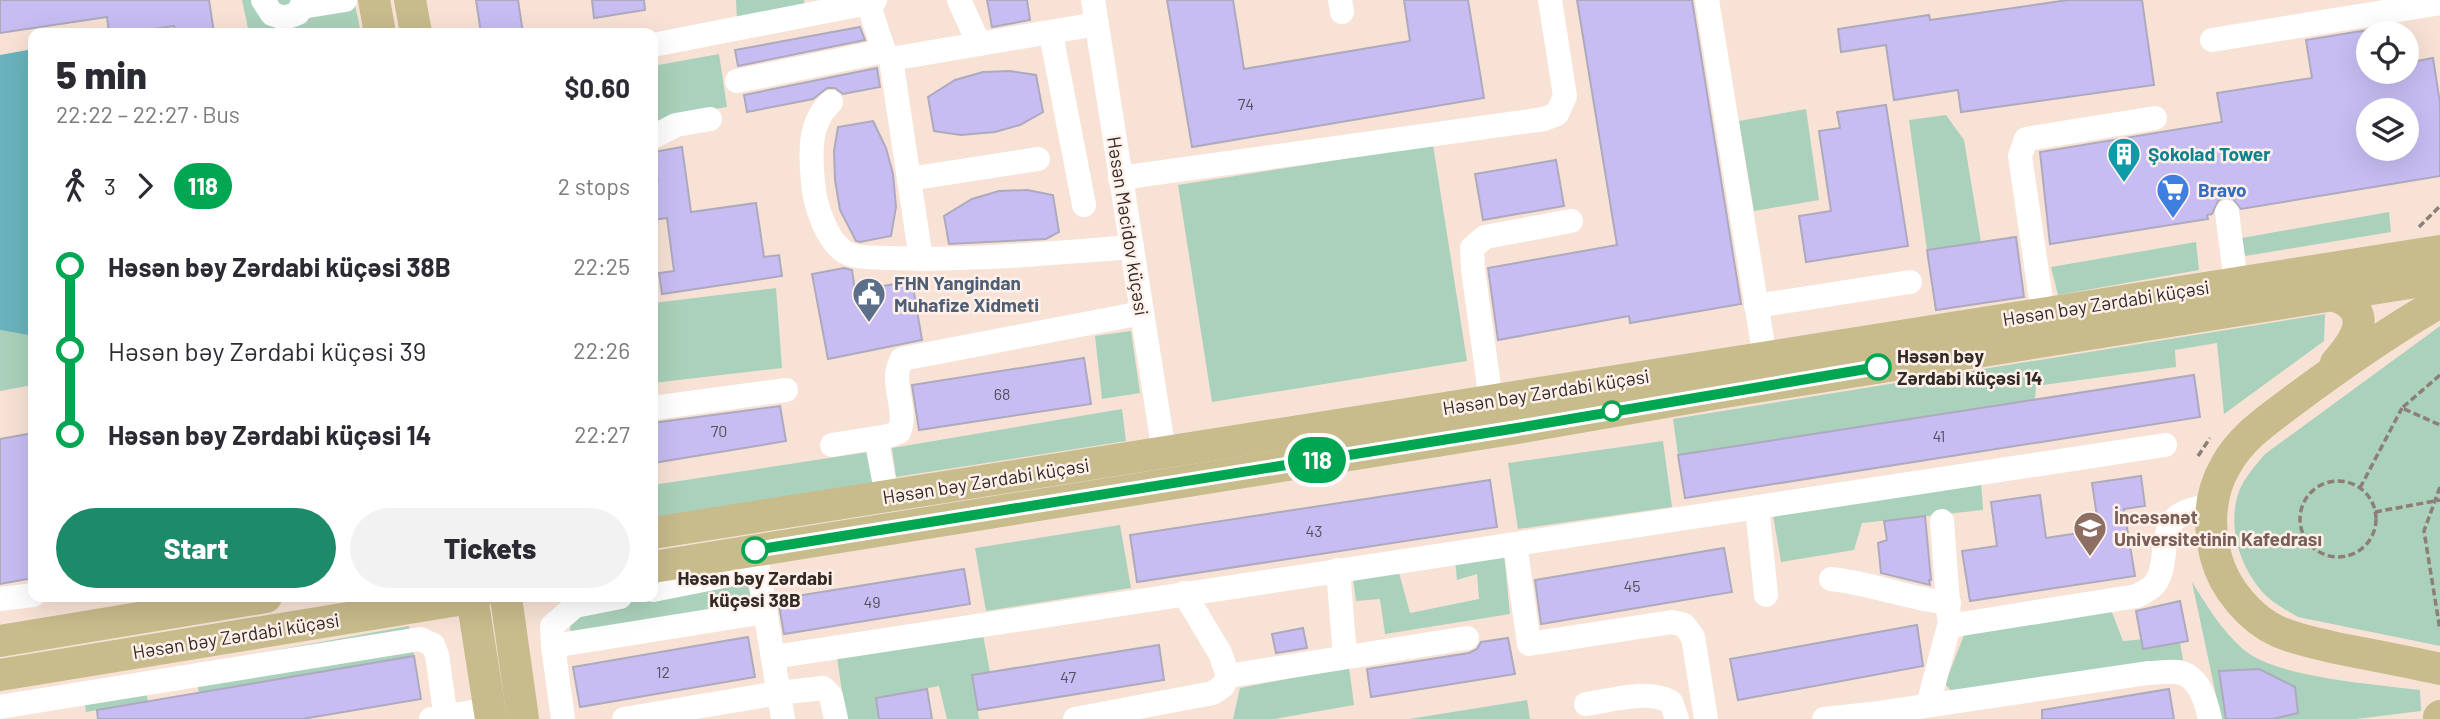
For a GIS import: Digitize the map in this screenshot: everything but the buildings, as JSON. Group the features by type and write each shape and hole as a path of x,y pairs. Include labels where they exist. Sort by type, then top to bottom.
{"main road":[{"path":"374,0 379,28"},
{"path":"410,0 415,28"},
{"path":"2438,276 2323,378 2236,448 2217,481 2211,504 2213,544 2225,581 2235,596 2262,622 2295,638 2440,669"},
{"name":"Həsən bəy Zərdabi küçəsi","path":"658,532 2236,283 2438,276"},
{"name":"Həsən bəy Zərdabi küçəsi","path":"658,567 756,559 1726,391 2438,276"},
{"path":"2323,378 2359,330 2355,307 2333,295"},
{"name":"Həsən bəy Zərdabi küçəsi","path":"0,641 236,602"},
{"name":"Həsən bəy Zərdabi küçəsi","path":"0,675 443,602"},
{"path":"474,602 490,714"},
{"path":"507,602 523,719"}],"street":[{"path":"263,0 266,9 278,17 292,16 303,4 345,0"},
{"path":"960,0 979,44"},
{"path":"1120,178 1544,119 1557,114 1566,96 1550,0"},
{"path":"1707,0 1765,358"},
{"path":"658,44 872,2 888,55 921,259"},
{"path":"2211,40 2440,2"},
{"path":"737,81 888,55 1051,34 1095,12"},
{"name":"Həsən Məcidov küçəsi","path":"1095,12 1164,453"},
{"path":"1051,34 1084,205"},
{"path":"831,102 822,110 812,135 814,201 834,242 849,254 921,259 1013,256 1132,247"},
{"path":"2043,313 2020,156 2026,139 2155,118"},
{"path":"658,134 676,125 710,120"},
{"path":"909,179 1038,159"},
{"path":"2227,212 2236,283"},
{"path":"1491,401 1472,248 1485,237 1571,221"},
{"path":"1756,306 1910,282"},
{"path":"832,444 899,432 902,423 897,367 902,359 1142,313"},
{"path":"658,407 786,390"},
{"path":"876,438 887,496"},
{"path":"773,656 2165,445"},
{"path":"1831,579 1855,581 1925,600 1949,614 2137,596 2153,586 2160,575 2168,531 2174,519 2182,513 2211,504"},
{"path":"1757,508 1766,595"},
{"path":"1928,705 1949,614 1942,521"},
{"path":"1515,544 1529,644 1672,622 1684,625 1693,637 1706,719"},
{"path":"658,588 756,559 783,719"},
{"path":"1338,570 1345,656"},
{"path":"1075,719 1139,713 1213,693 1223,686 1228,676 1220,653 1184,593"},
{"path":"0,600 28,596"},
{"path":"563,719 552,626 575,606 595,602"},
{"path":"553,646 765,612"},
{"path":"1228,676 1467,638"},
{"path":"0,707 420,639 433,645 437,655 440,718 490,714"},
{"path":"1824,719 1871,717 1928,705 2148,673 2179,672 2194,682 2204,694 2210,719"},
{"path":"624,719 823,688 831,696 836,719"},
{"path":"1586,704 1649,695 1662,697 1671,702 1677,719"}],"path":[{"path":"2360,488 2402,408 2440,375"},
{"path":"2402,408 2440,425"},
{"path":"2331,481 2346,481 2360,488 2370,499 2375,512 2375,527 2369,541 2358,551 2344,556 2329,556 2316,550 2305,539 2300,525 2301,510 2307,496 2318,486 2331,481"},
{"path":"2440,487 2438,500 2424,531 2440,630"},
{"path":"2375,512 2438,500"}],"green space":[{"path":"242,0 354,0 360,28 248,28"},
{"path":"736,0 804,0 806,10 737,21"},
{"path":"719,54 727,107 676,115 658,128 658,65"},
{"path":"1806,109 1819,200 1754,211 1739,121"},
{"path":"1946,115 1964,140 1981,242 1927,250 1909,120"},
{"path":"1433,145 1467,361 1212,402 1178,185"},
{"path":"2389,212 2391,232 2245,256 2242,238"},
{"path":"2196,242 2199,270 2058,295 2051,267"},
{"path":"776,288 782,368 658,382 658,302"},
{"path":"2325,314 2324,341 2224,414 2217,343 2175,350 2176,367 2036,386 2035,400 1678,455 1673,419"},
{"path":"2440,326 2440,646 2298,617 2267,597 2252,578 2241,556 2234,519 2240,488 2265,454"},
{"path":"0,330 28,335 28,386 0,391"},
{"path":"1131,331 1140,393 1102,399 1095,336"},
{"path":"1122,409 1126,441 896,477 892,448"},
{"path":"1663,441 1672,507 1518,529 1508,463"},
{"path":"868,452 874,487 658,520 658,484"},
{"path":"1981,481 1983,510 1862,523 1854,550 1781,562 1773,515"},
{"path":"1120,525 1131,588 986,611 975,548"},
{"path":"1504,554 1510,614 1385,634 1380,599 1356,601 1353,579 1398,569 1410,613 1479,599 1477,574 1457,580 1455,560"},
{"path":"749,568 757,619 574,651 566,602 658,602 658,595"},
{"path":"2192,582 2229,635 2259,660 2328,678 2420,690 2421,711 2356,719 2221,719"},
{"path":"2110,607 2123,641 2179,636 2183,660 1954,694 1945,684 1964,635"},
{"path":"409,626 414,656 199,693 194,665"},
{"path":"983,635 990,672 972,675 979,719 947,719 939,686 876,698 879,719 846,719 837,657"},
{"path":"1349,667 1354,705 1274,719 1233,719 1240,688"},
{"path":"142,676 148,701 86,712 82,687"},
{"path":"1527,700 1530,719 1409,719"}],"water":[{"path":"28,50 28,335 0,330 0,55"}],"bus line":[{"name":"118","path":"755,550 1511,429 1878,367"}],"place":[{"name":"Şokolad Tower","path":"2124,184"},
{"name":"Bravo","path":"2173,220"},
{"name":"FHN Yangindan Muhafize Xidmeti","path":"869,324"},
{"name":"Həsən bəy Zərdabi küçəsi 14","path":"1878,367"},
{"name":"Həsən bəy Zərdabi küçəsi 38B","path":"755,550"},
{"name":"İncəsənət Universitetinin Kafedrası","path":"2090,558"}]}
